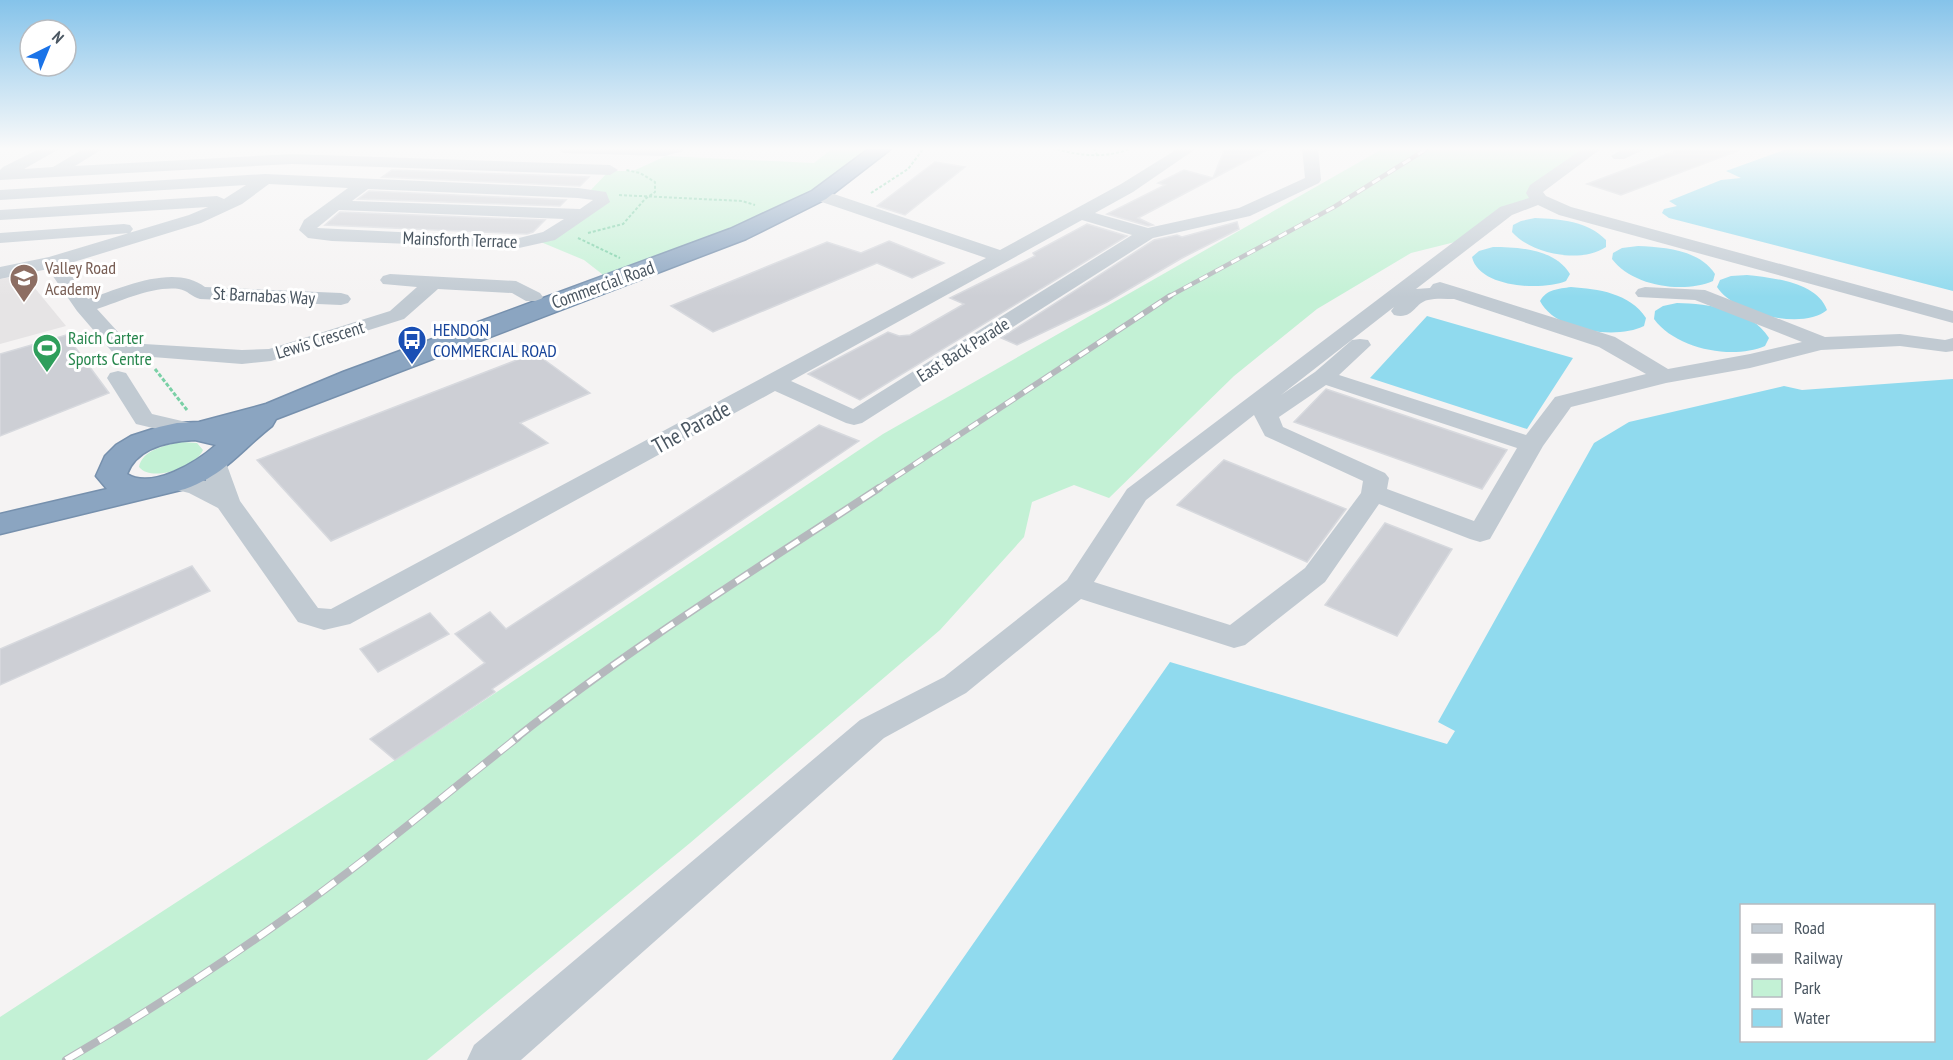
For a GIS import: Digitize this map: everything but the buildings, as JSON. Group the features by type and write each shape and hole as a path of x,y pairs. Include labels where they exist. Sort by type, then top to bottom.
{"highway":[{"name":"Commercial Road","path":"9,521 71,493 97,477 122,456 149,440 204,438 252,427 276,410 353,378 706,246 814,197"},
{"name":"Commercial Road","path":"9,521 166,484 204,470 204,438"},
{"name":"Commercial Road","path":"122,456 112,468 111,476 116,482 134,487 166,484"}],"street":[{"path":"0,273 53,262 195,219 239,197"},
{"path":"335,205 345,197"},
{"path":"577,197 601,199"},
{"path":"826,197 1002,257"},
{"name":"The Parade","path":"204,438 226,502 308,615 322,621 333,619 381,596 1108,197"},
{"path":"1080,214 1147,234 1244,212 1275,197"},
{"path":"1537,197 1540,201 1565,211 1953,317"},
{"name":"Mainsforth Terrace","path":"335,205 310,224 308,230 314,234 332,236 519,243 549,236 601,199"},
{"path":"0,215 236,200"},
{"path":"489,1060 872,729 955,685 1077,586 1136,495 1506,211 1523,204 1540,201"},
{"path":"335,205 583,214"},
{"path":"0,238 171,226"},
{"name":"East Back Parade","path":"774,382 854,418 1147,234"},
{"path":"53,262 84,307"},
{"path":"390,280 516,287 534,291"},
{"path":"1416,280 1607,342 1665,376"},
{"name":"St Barnabas Way","path":"84,307 150,288 180,284 190,285 200,293 341,299"},
{"name":"Lewis Crescent","path":"84,307 122,349 242,357 271,355 397,315 432,284"},
{"path":"1077,586 1234,637 1315,575 1374,493 1376,478 1274,431 1266,415 1323,377 1421,294 1456,293"},
{"path":"1645,293 1698,294 1804,335 1821,344"},
{"path":"1374,493 1480,533 1531,445 1563,402 1665,376 1750,361 1821,344 1900,340 1946,346 1953,344"},
{"path":"1323,377 1531,445"},
{"path":"118,378 144,419 204,438"},
{"path":"122,456 142,429 144,419"},
{"name":"The Parade","path":"166,484 197,487 226,502"}],"path":[{"path":"601,199 614,197"},
{"path":"659,197 696,201 742,201 784,212"},
{"path":"849,205 863,197"},
{"path":"572,235 627,261"},
{"path":"153,351 152,365 204,438"}],"shaded area":[{"name":"Valley Road Academy","path":"12,277 29,281 66,326 0,344 0,279"}],"green space":[{"path":"594,197 813,197 601,285 602,274 584,260 536,240 602,202"},
{"path":"1297,197 1539,197 1540,200 1523,204 1471,238 1411,253 1317,309 1234,376 1109,498 1074,485 1032,502 1024,537 940,630 690,843 427,1060 0,1060 0,1017 395,760 883,434"},
{"path":"181,442 197,443 203,450 192,462 173,471 145,472 139,467 141,461 150,452"}],"water":[{"path":"1678,197 1953,197 1953,291 1669,218 1662,213 1664,209 1677,206 1669,201"},
{"path":"1535,218 1564,220 1582,225 1606,240 1606,247 1596,252 1570,256 1531,246 1512,232 1513,225"},
{"path":"1493,247 1525,249 1546,254 1555,259 1570,274 1566,281 1542,286 1498,281 1477,267 1472,257 1479,251"},
{"path":"1659,247 1691,255 1708,266 1715,274 1713,281 1701,285 1673,287 1632,276 1612,259 1613,253 1622,248"},
{"path":"1747,275 1781,280 1804,287 1822,301 1827,310 1816,316 1802,319 1769,316 1737,305 1717,287 1720,280 1731,276"},
{"path":"1571,287 1602,291 1622,298 1631,303 1646,318 1644,326 1632,330 1603,332 1572,326 1559,320 1540,301 1549,292"},
{"path":"1677,303 1715,307 1740,314 1752,320 1769,338 1765,346 1737,352 1721,352 1690,344 1676,338 1654,319 1655,311 1663,306"},
{"path":"1427,316 1573,358 1527,429 1370,378"},
{"path":"1953,379 1953,1060 892,1060 1170,662 1447,744 1455,731 1438,722 1594,443 1629,422 1784,386 1802,390"}],"railway":[{"path":"1168,297 1349,197"},
{"path":"877,489 1170,296"},
{"path":"516,738 649,640 879,488"},
{"path":"66,1060 177,992 284,919 518,737"}],"place":[{"name":"Valley Road Academy","path":"24,304"},
{"name":"HENDON COMMERCIAL ROAD","path":"412,366"},
{"name":"Raich Carter Sports Centre","path":"47,374"}]}
